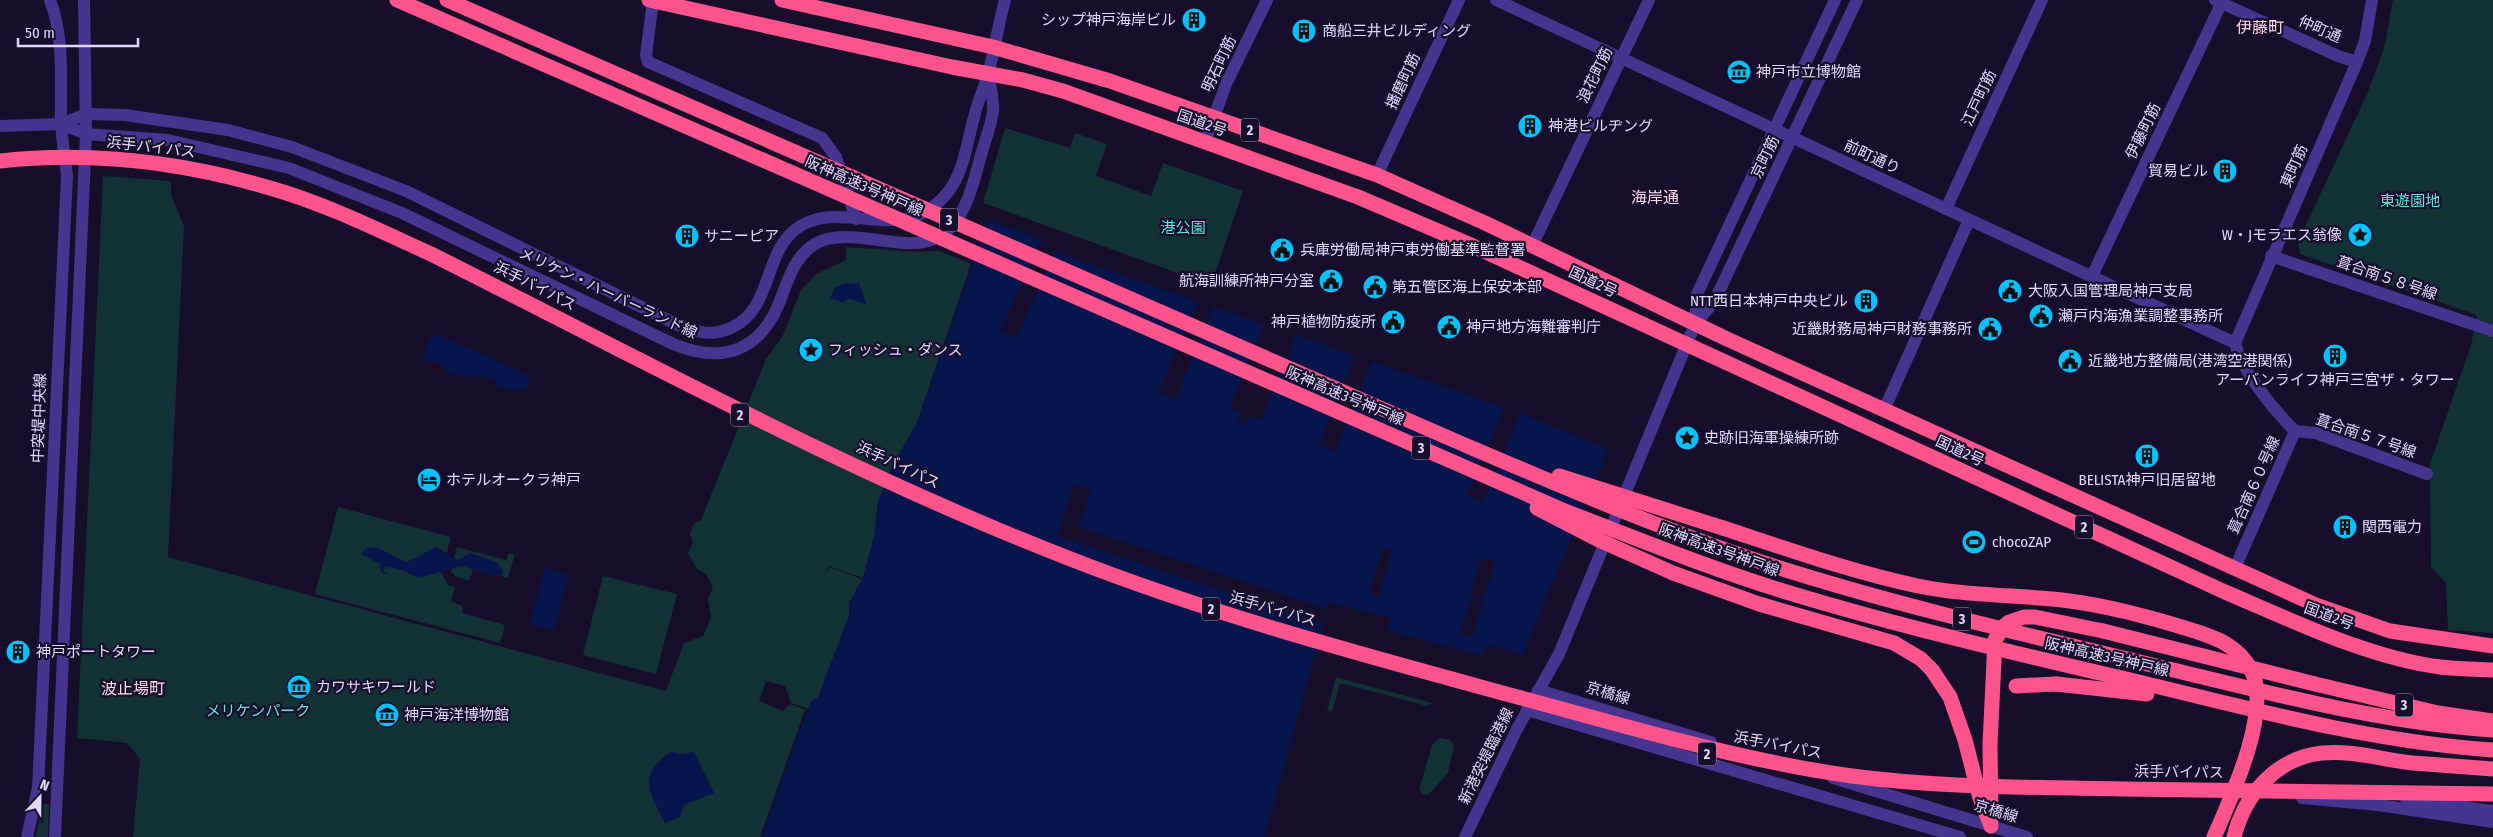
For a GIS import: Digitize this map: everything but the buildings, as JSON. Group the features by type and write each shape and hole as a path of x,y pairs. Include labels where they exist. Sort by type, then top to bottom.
{"highway":[{"name":"阪神高速3号神戸線","path":"396,0 1565,511 1666,550 1780,590 1918,629 2274,715 2406,740 2493,750"},
{"name":"阪神高速3号神戸線","path":"447,0 1451,439 1573,491 1682,534 1786,570 1854,590 2037,638 2279,695 2401,720 2493,730"},
{"name":"国道2号","path":"651,0 1062,91 1350,194 1408,218 2225,592 2311,629 2390,656 2439,667 2493,670"},
{"name":"国道2号","path":"782,0 993,46 1110,80 1377,175 1695,324 2316,605 2390,631 2493,646"},
{"name":"浜手バイパス","path":"0,161 74,157 125,159 176,166 271,188 354,219 431,254 843,459 920,495 1069,559 1143,586 1285,631 1694,744 1804,769 1860,777 1940,783 2364,793 2493,794"},
{"name":"浜手バイパス","path":"0,167 74,164 168,172 225,182 306,207 427,259 845,467 994,535 1113,582 1210,616 1693,751 1757,765 1859,783 1940,790 2297,798 2493,800"},
{"name":"3","path":"1451,439 1790,550 1888,579 1950,592 2055,600 2113,608 2216,638 2238,652 2252,672 2259,699 2254,732 2214,837"},
{"name":"3","path":"1442,457 1548,515 1674,573 1760,604 1894,643 1921,659 1932,670 1950,698 1960,721 1980,798 1992,832"},
{"name":"3","path":"1992,832 1990,727 1993,651 1998,634 2009,622 2029,617 2103,631 2429,711 2493,721"},
{"path":"2016,686 2056,684 2105,688 2274,715"},
{"path":"2225,837 2260,786 2271,774 2302,758 2323,753 2347,754 2414,763 2493,769"},
{"path":"2225,837 2226,808"},
{"path":"2234,837 2242,814"}],"street":[{"name":"中突堤中央線","path":"27,837 38,788 40,758 67,176 61,124 60,44 56,14 50,0"},
{"path":"55,837 86,134 84,0"},
{"path":"651,0 646,55 648,62 822,138 836,157 856,218"},
{"path":"988,74 1004,0"},
{"name":"明石町筋","path":"1204,142 1213,116 1267,0"},
{"name":"播磨町筋","path":"1377,175 1459,0"},
{"name":"前町通り","path":"1496,0 2235,343"},
{"name":"浪花町筋","path":"1532,246 1649,0"},
{"name":"京町筋","path":"1687,345 1695,324 1697,294 1835,0"},
{"name":"京町筋","path":"1695,324 1714,302 1857,0"},
{"name":"江戸町筋","path":"1946,210 2042,0"},
{"name":"東町筋","path":"2235,343 2271,256 2358,62 2365,41 2372,0"},
{"name":"仲町通","path":"2220,1 2338,56 2358,62"},
{"name":"伊藤町筋","path":"2092,276 2220,1"},
{"name":"メリケン・ハーバーランド線","path":"61,124 86,134 168,140 224,151 288,168 402,213 641,329 690,351 710,355 731,352 749,343 764,329 776,310 796,264 814,245 836,238 921,242 947,230 959,219 966,204 993,110 988,74"},
{"name":"メリケン・ハーバーランド線","path":"0,126 61,124 86,114 125,115 237,132 292,147 406,191 650,312 696,332 715,332 734,327 756,308 781,247 794,231 807,223 822,218 893,221 909,219 925,212 944,197 954,184 960,169 976,106 988,74"},
{"path":"370,200 379,180"},
{"path":"1884,410 1969,220"},
{"name":"葺合南５８号線","path":"2271,256 2493,331"},
{"path":"641,329 650,312"},
{"name":"葺合南６０号線","path":"2235,343 2239,359 2283,419 2295,432 2235,568"},
{"path":"1538,690 1559,654 1687,345"},
{"name":"葺合南５７号線","path":"2295,432 2316,433 2427,474"},
{"name":"新港突堤臨港線","path":"1465,837 1538,690"},
{"name":"京橋線","path":"1538,690 1992,832 2027,837"},
{"path":"1527,710 1960,837"},
{"path":"2364,793 2493,811"},
{"path":"2297,798 2378,804 2493,822"}],"green space":[{"name":"東遊園地","path":"2393,0 2493,0 2493,633 2448,630 2446,583 2431,567 2430,464 2471,345 2477,315 2300,254 2298,242 2368,92 2384,48"},
{"name":"港公園","path":"1005,128 1070,148 1075,133 1107,144 1096,176 1151,196 1163,163 1243,191 1211,285 983,203"},
{"name":"メリケンパーク","path":"103,176 171,181 171,195 184,226 168,557 666,691 684,643 703,636 711,617 708,599 713,587 706,574 697,569 688,553 693,542 690,534 693,524 701,520 766,359 783,335 801,290 816,274 846,260 846,247 916,252 940,251 971,264 916,425 890,470 878,502 874,537 863,578 829,566 824,576 830,567 872,583 823,714 791,703 785,686 766,681 759,701 783,711 790,704 805,710 760,837 133,837 140,759 127,743 77,738"},
{"path":"338,507 451,537 441,572 448,585 455,587 451,602 463,606 462,613 505,625 500,643 315,594"},
{"path":"457,547 506,560 509,553 515,554 508,578 473,569 469,581 455,576 451,571"},
{"path":"603,576 677,594 656,674 583,655"},
{"path":"1336,677 1432,703 1427,706 1340,683 1332,712 1327,711"},
{"path":"1440,738 1450,740 1454,746 1448,773 1429,794 1424,795 1419,790 1432,745"},
{"path":"44,804 49,804 48,837 35,837"}],"shaded area":[{"path":"988,220 1042,240 1055,252 1520,413 1608,449 1523,654 1487,645 1483,656 1387,630 1390,618 1329,602 1265,837 762,837 807,711 811,701 818,697 849,615 849,603 863,578 874,537 879,502 890,470 916,425"},
{"path":"859,283 867,305 851,299 846,299 844,303 830,298 835,287"},
{"path":"437,334 528,375 530,379 527,389 518,390 496,387 497,380 478,375 476,379 444,371 444,365 423,360 429,339"},
{"path":"377,547 405,562 437,547 458,560 470,553 497,562 503,571 502,576 461,566 419,578 399,569 385,566 383,570 388,575 381,572 380,564 361,554 366,548"},
{"path":"545,568 569,575 554,631 530,624"},
{"path":"671,752 681,754 694,752 714,793 684,805 680,817 665,823 649,785 653,769 660,760"}],"pier":[{"path":"1042,240 1055,252 1016,338 1000,331"},
{"path":"1197,302 1213,307 1175,400 1159,393"},
{"path":"1264,323 1296,335 1261,420 1250,416 1247,425 1237,421 1241,412 1230,408"},
{"path":"1355,356 1372,362 1335,451 1319,444"},
{"path":"1504,408 1520,413 1483,502 1467,495"},
{"path":"1074,484 1091,490 1078,527 1327,609 1323,624 1057,536"},
{"path":"1383,547 1392,549 1379,595 1370,592"},
{"path":"1482,558 1495,561 1484,598 1471,594"},
{"path":"1471,597 1483,601 1472,638 1460,634"}],"place":[{"name":"シップ神戸海岸ビル","path":"1194,20"},
{"name":"商船三井ビルディング","path":"1304,31"},
{"name":"神戸市立博物館","path":"1739,72"},
{"name":"神港ビルヂング","path":"1530,126"},
{"name":"貿易ビル","path":"2225,171"},
{"name":"W・Jモラエス翁像","path":"2360,235"},
{"name":"サニーピア","path":"687,236"},
{"name":"兵庫労働局神戸東労働基準監督署","path":"1282,250"},
{"name":"航海訓練所神戸分室","path":"1331,281"},
{"name":"第五管区海上保安本部","path":"1375,287"},
{"name":"大阪入国管理局神戸支局","path":"2010,291"},
{"name":"NTT西日本神戸中央ビル","path":"1866,301"},
{"name":"瀬戸内海漁業調整事務所","path":"2041,316"},
{"name":"神戸植物防疫所","path":"1393,322"},
{"name":"神戸地方海難審判庁","path":"1449,327"},
{"name":"近畿財務局神戸財務事務所","path":"1990,329"},
{"name":"フィッシュ・ダンス","path":"811,350"},
{"name":"アーバンライフ神戸三宮ザ・タワー","path":"2335,356"},
{"name":"近畿地方整備局(港湾空港関係)","path":"2070,361"},
{"name":"史跡旧海軍操練所跡","path":"1687,438"},
{"name":"BELISTA神戸旧居留地","path":"2147,456"},
{"name":"ホテルオークラ神戸","path":"429,480"},
{"name":"関西電力","path":"2345,527"},
{"name":"chocoZAP","path":"1974,542"},
{"name":"神戸ポートタワー","path":"18,652"},
{"name":"カワサキワールド","path":"299,687"},
{"name":"神戸海洋博物館","path":"387,715"}],"district":[{"name":"伊藤町","path":"2260,27"},
{"name":"海岸通","path":"1655,197"},
{"name":"波止場町","path":"133,688"}]}
